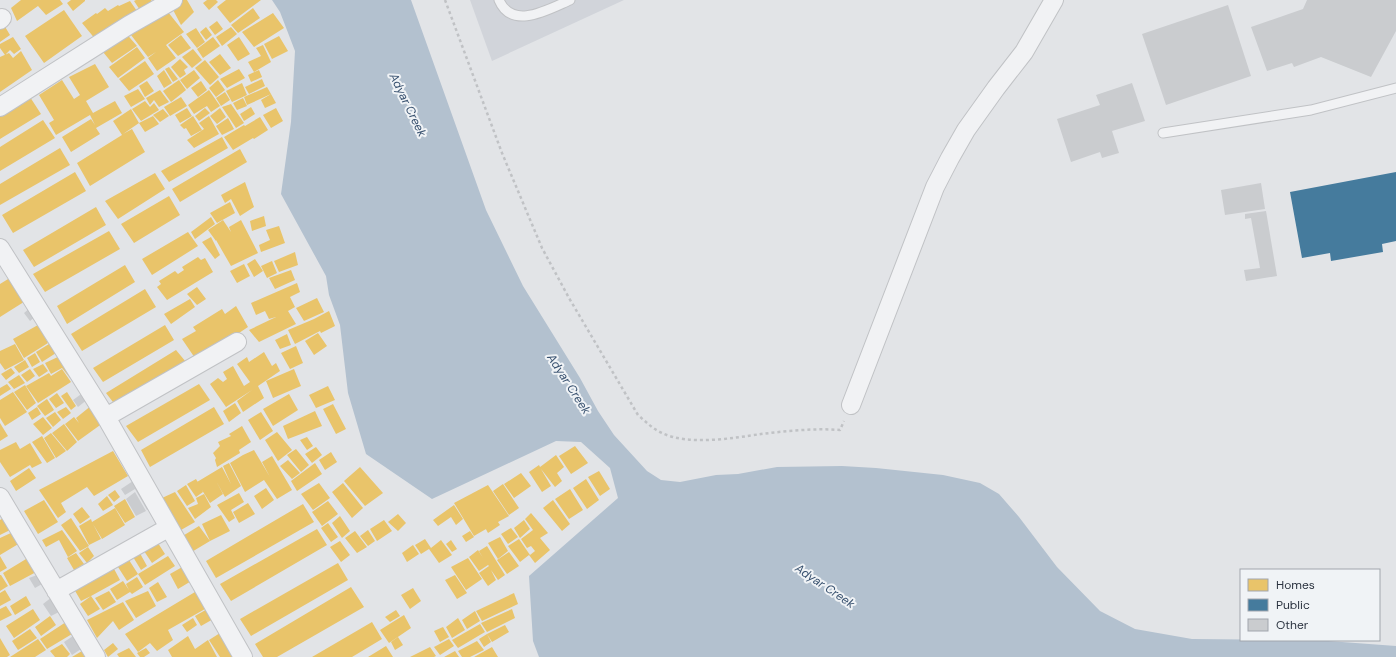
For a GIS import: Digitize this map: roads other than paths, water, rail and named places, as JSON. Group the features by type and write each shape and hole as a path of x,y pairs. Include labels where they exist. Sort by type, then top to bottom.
{"street":[{"path":"0,107 129,25 173,0"},
{"path":"851,405 935,187 966,130 1024,52 1054,0"},
{"path":"0,248 106,418 243,657"},
{"path":"106,418 238,342"},
{"path":"0,497 96,657"},
{"path":"56,591 168,528"}],"lane":[{"path":"499,0 503,8 518,17 535,16 570,0"},
{"path":"1163,133 1311,110 1396,88"}],"water":[{"name":"Adyar Creek","path":"272,0 411,0 486,210 523,286 614,435 647,471 661,480 680,482 716,475 738,474 777,467 842,466 943,475 980,483 999,494 1019,517 1057,567 1100,611 1135,629 1192,639 1240,639 1240,641 1328,641 1396,646 1396,657 539,657 533,641 529,576 618,498 610,468 581,442 556,441 432,499 366,454 348,393 340,325 329,295 326,276 281,194 291,122 295,51 280,12"}]}
